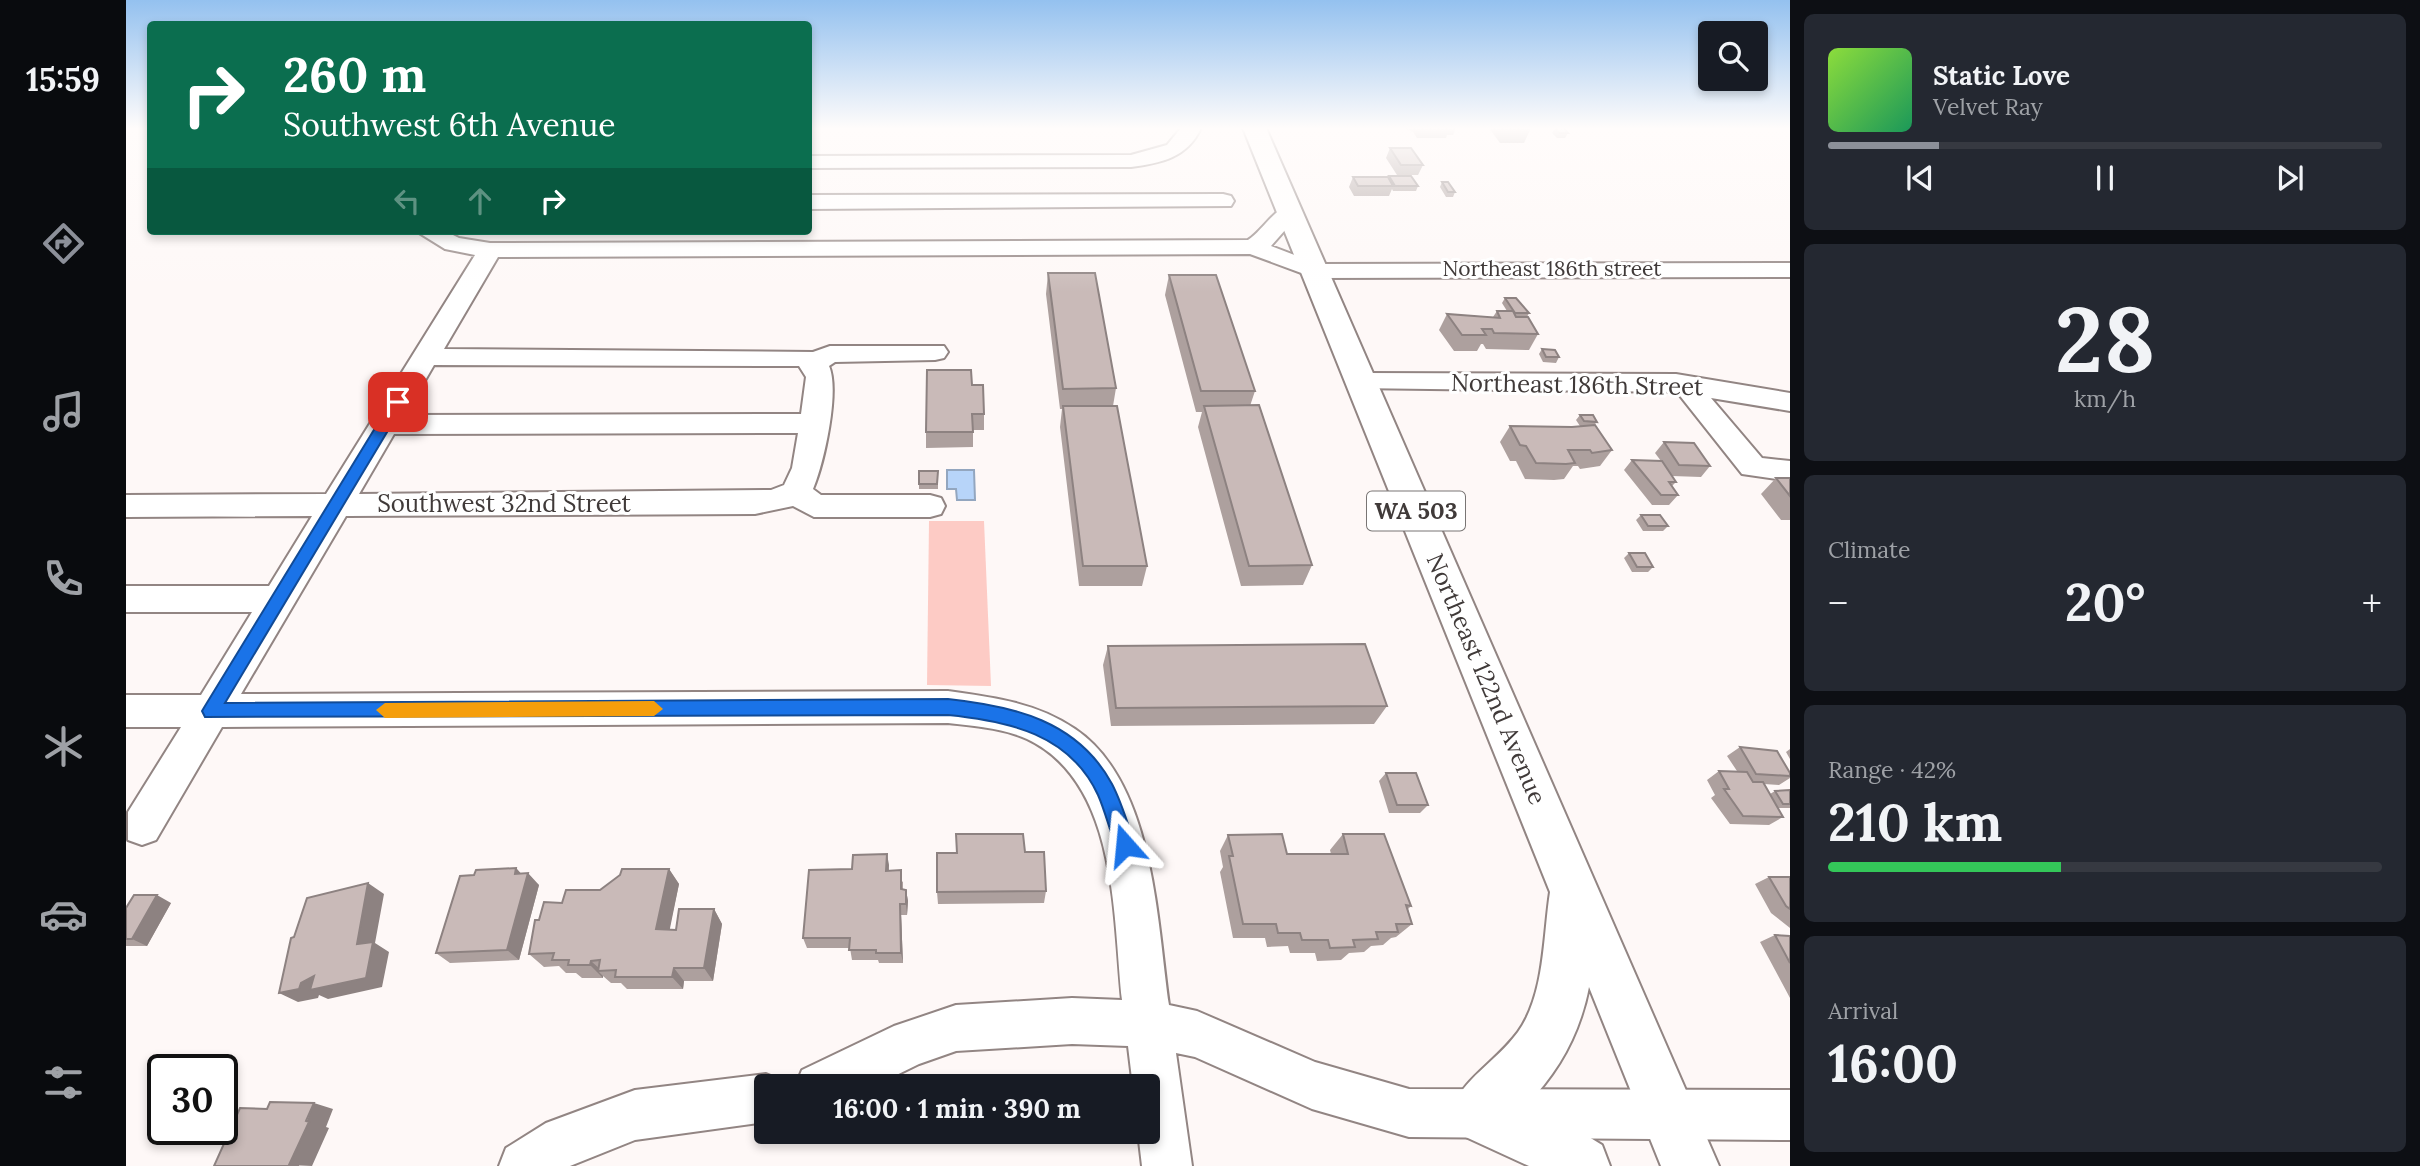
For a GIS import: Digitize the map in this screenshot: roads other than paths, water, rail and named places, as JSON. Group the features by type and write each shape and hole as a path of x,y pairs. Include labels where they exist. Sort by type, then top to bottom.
{"highway":[{"name":"Northeast 122nd Avenue","path":"1277,182 1668,1115"},
{"path":"1575,892 1559,997 1549,1028 1530,1061 1477,1113 1543,1141 1581,1166"},
{"name":"WA 503","path":"1668,1115 1690,1166"}],"street":[{"path":"1021,182 1027,248"},
{"path":"812,202 1223,201"},
{"path":"1253,247 1268,237 1290,212"},
{"path":"435,235 453,244 490,250 732,240 1027,248 1253,247 1315,271"},
{"path":"142,826 490,250"},
{"name":"Northeast 186th street","path":"1315,271 1790,270"},
{"path":"425,357 789,356 814,363 830,354 935,352"},
{"path":"814,363 820,377 814,423 807,468 796,492 814,506 930,506"},
{"name":"Northeast 186th Street","path":"1363,383 1685,384 1779,400"},
{"path":"1685,384 1753,467 1790,471"},
{"path":"1779,400 1790,426"},
{"path":"384,425 814,423"},
{"name":"Southwest 32nd Street","path":"126,506 755,503 775,500 796,492"},
{"path":"126,599 279,599"},
{"path":"126,711 934,707 987,711 1023,719 1053,733 1078,752 1105,789 1125,845 1167,1166"},
{"path":"846,1074 911,1043 956,1028 1072,1021 1147,1024 1197,1034 1312,1086 1409,1112 1790,1115"},
{"path":"524,1166 564,1141 635,1115 754,1100"}],"water":[{"path":"947,470 974,470 975,500 957,500 956,489 947,489"}]}
